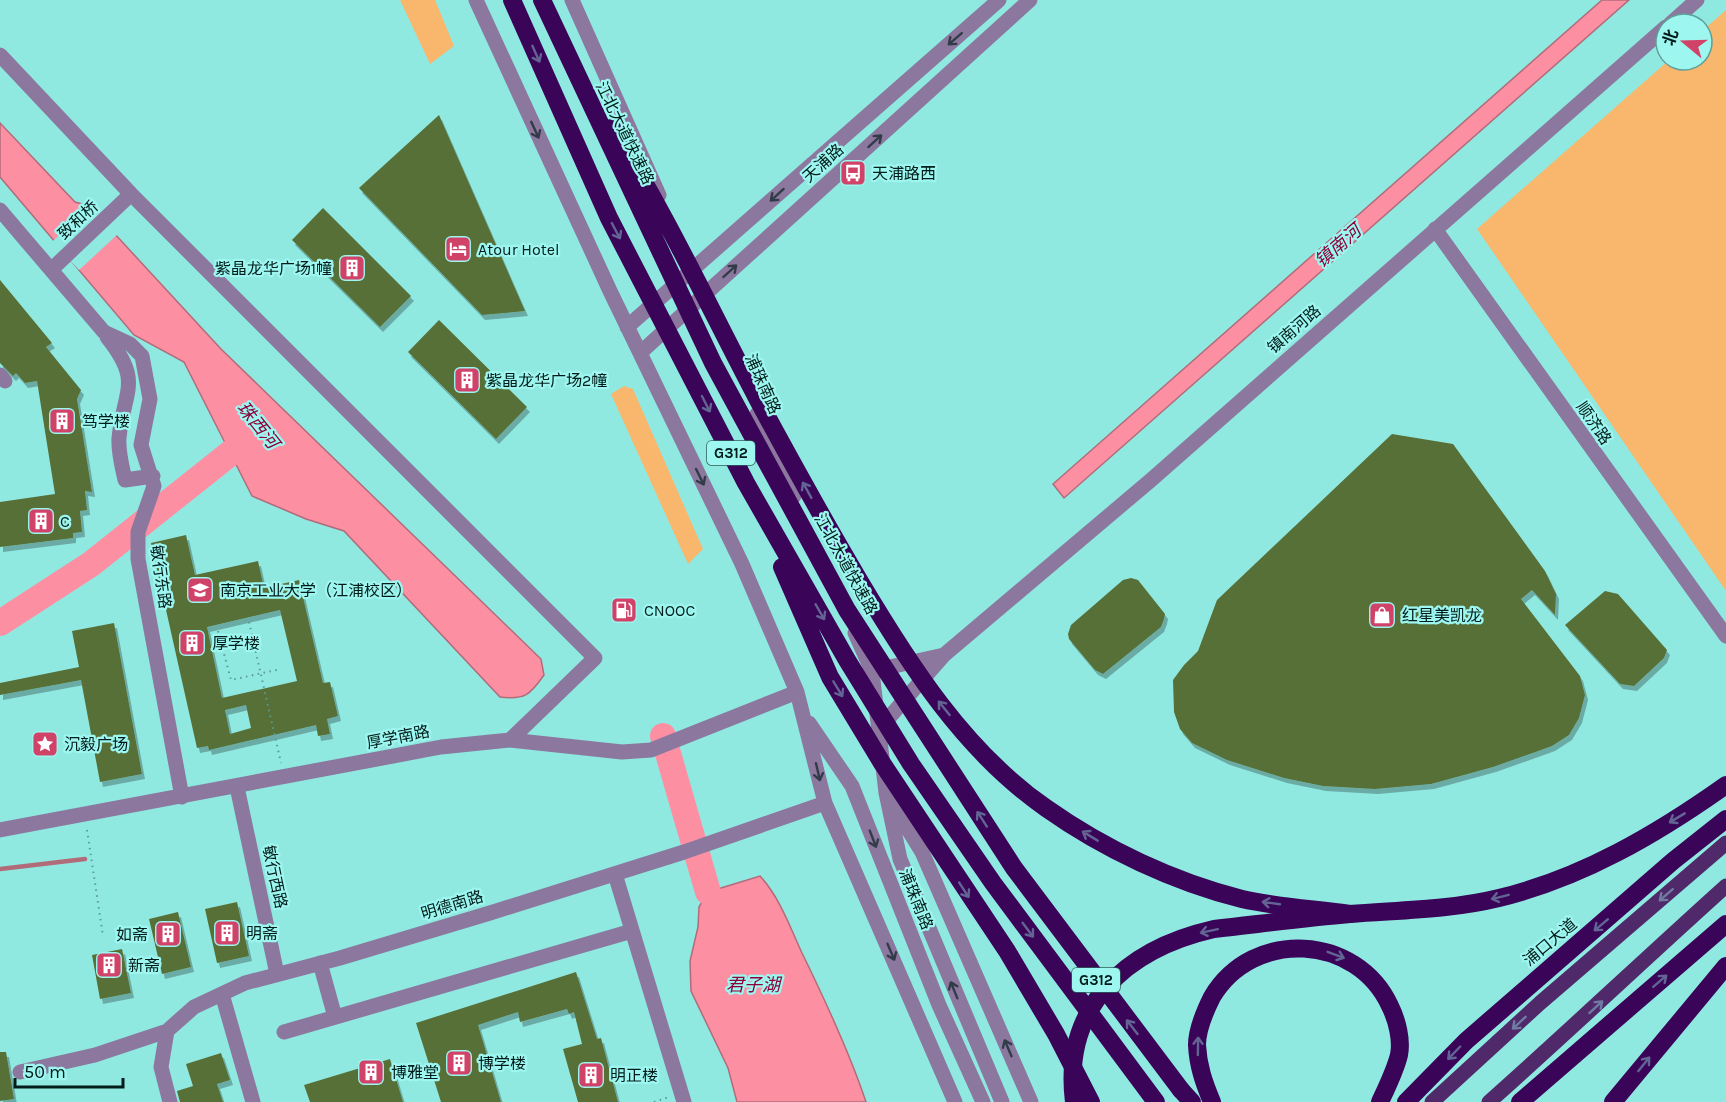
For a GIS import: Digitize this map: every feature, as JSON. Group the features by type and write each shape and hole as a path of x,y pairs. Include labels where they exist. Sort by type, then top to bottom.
{"highway":[{"name":"G312","path":"512,0 609,218 746,483 847,660 911,764 993,884 1156,1102"},
{"name":"江北大道快速路","path":"542,0 567,58 712,363 847,610 1014,868 1075,952 1192,1102"},
{"path":"567,58 647,183 758,400 824,519 897,643 943,708 998,767 1021,788 1044,807 1096,840 1170,875 1244,899 1350,914"},
{"path":"746,483 830,677 888,772 1007,951 1056,1034 1092,1102"},
{"path":"1074,1102 1071,1077 1084,1019 1097,997 1116,975 1135,960 1195,933 1214,929 1350,914 1428,910 1499,898 1571,875 1633,844 1726,785"},
{"name":"浦口大道","path":"1406,1102 1466,1041 1673,861 1726,819"},
{"path":"1520,1102 1726,924"},
{"path":"1212,1102 1199,1070 1197,1042 1205,1010 1222,982 1247,961 1270,951 1289,947 1334,953 1357,964 1376,981 1396,1020 1399,1054 1380,1102"},
{"path":"1616,1099 1726,966"}],"main road":[{"path":"1432,1102 1540,1003 1726,843"},
{"path":"1490,1102 1726,886"}],"street":[{"name":"浦珠南路","path":"476,0 627,327 742,564 797,692 825,803 955,1102"},
{"name":"浦珠南路","path":"572,0 872,671 886,793 900,859 1002,1102"},
{"path":"627,327 999,0"},
{"name":"天浦路","path":"640,353 1030,0"},
{"path":"1684,12 1697,0"},
{"name":"镇南河路","path":"879,729 944,655 1151,480 1654,38"},
{"path":"0,55 131,194 595,658 510,740"},
{"name":"致和桥","path":"52,269 131,194"},
{"name":"敏行东路","path":"0,210 104,332 130,344 142,356 150,399 141,445 153,476 153,497 138,532 138,549 182,797"},
{"name":"顺济路","path":"1435,230 1726,636"},
{"path":"104,332 123,356 129,370 130,387 119,444 125,480 153,476"},
{"path":"872,671 944,655"},
{"name":"厚学南路","path":"0,830 441,747 510,740 622,752 651,750 797,692"},
{"name":"浦珠南路","path":"804,715 852,786 939,1005 982,1102"},
{"name":"敏行西路","path":"237,787 277,974"},
{"name":"浦珠南路","path":"886,793 922,852 1031,1102"},
{"name":"明德南路","path":"167,1031 194,1007 245,983 320,963 615,874 825,803"},
{"path":"615,874 684,1102"},
{"path":"284,1032 632,931"},
{"path":"320,963 335,1017"},
{"path":"222,994 253,1102"},
{"path":"20,1072 95,1055 167,1031 161,1067 170,1102"}],"path":[{"path":"249,622 284,777"},
{"path":"218,631 231,680 281,669"},
{"path":"85,815 103,936"}],"shaded area":[{"path":"400,0 435,0 454,46 430,64"},
{"path":"1726,10 1726,591 1477,229 1655,72 1714,72 1714,20"},
{"path":"624,386 633,389 703,549 688,564 611,394"}],"water":[{"name":"镇南河","path":"1602,0 1629,0 1064,498 1053,484"},
{"name":"珠西河","path":"0,123 75,202 89,206 221,349 541,659 544,675 531,692 515,698 500,697 344,531 306,519 252,496 184,362 134,335 0,177"},
{"name":"君子湖","path":"760,876 779,903 789,923 837,1027 866,1102 737,1102 728,1068 691,991 690,961 698,927 699,907 708,892"}],"pier":[{"path":"91,204 118,234 79,270 52,242"}],"building":[{"name":"Atour Hotel","path":"439,115 525,311 482,315 359,188"},
{"name":"紫晶龙华广场1幢","path":"323,208 411,296 380,327 292,240"},
{"name":"笃学楼","path":"0,280 52,343 46,347 81,390 77,399 92,492 85,491 87,510 80,511 82,532 73,533 73,538 0,547 0,502 55,494 37,381 25,383 16,373 13,376 0,363"},
{"name":"紫晶龙华广场2幢","path":"439,320 527,407 496,439 408,352"},
{"name":"红星美凯龙","path":"1392,434 1453,444 1545,571 1556,594 1555,615 1532,590 1521,599 1580,676 1585,695 1579,718 1569,735 1552,746 1493,767 1431,784 1375,789 1323,786 1284,778 1227,760 1192,743 1180,729 1174,712 1173,680 1198,651 1217,600"},
{"name":"厚学楼","path":"186,535 195,575 258,561 264,588 299,580 323,683 330,682 338,716 327,719 330,734 318,736 316,725 209,750 208,746 197,748 151,543","holes":["280,610 297,681 222,698 207,627","246,705 251,728 230,734 225,710"]},
{"path":"1131,578 1138,580 1165,614 1164,619 1161,627 1103,674 1095,670 1069,639 1068,634 1071,625 1123,580"},
{"path":"1605,591 1618,594 1667,650 1664,658 1634,686 1620,684 1565,625"},
{"path":"114,623 142,774 100,782 81,680 0,695 0,683 79,667 72,631"},
{"name":"明斋","path":"237,902 249,956 217,963 205,909"},
{"name":"如斋","path":"178,912 191,967 162,974 149,919"},
{"name":"新斋","path":"122,949 131,993 100,999 92,955"},
{"name":"博学楼","path":"576,972 597,1039 601,1038 618,1102 578,1102 563,1049 582,1044 574,1012 569,1014 567,1009 520,1022 518,1012 478,1025 501,1102 441,1102 416,1023"},
{"path":"0,1052 6,1052 14,1099 0,1101"},
{"path":"221,1053 230,1080 217,1084 223,1102 180,1102 177,1091 193,1086 186,1064"},
{"name":"博雅堂","path":"390,1059 403,1102 310,1102 304,1085"}],"waterway":[{"name":"珠西河","path":"0,623 91,564 257,432"},
{"path":"663,736 708,892"},
{"path":"0,869 85,859"}],"place":[{"name":"天浦路西","path":"853,173"},
{"name":"Atour Hotel","path":"458,249"},
{"name":"紫晶龙华广场1幢","path":"352,268"},
{"name":"紫晶龙华广场2幢","path":"467,380"},
{"name":"笃学楼","path":"62,421"},
{"name":"C","path":"41,521"},
{"name":"南京工业大学（江浦校区）","path":"200,590"},
{"name":"CNOOC","path":"624,610"},
{"name":"红星美凯龙","path":"1382,615"},
{"name":"厚学楼","path":"192,643"},
{"name":"沉毅广场","path":"45,744"},
{"name":"明斋","path":"227,933"},
{"name":"如斋","path":"168,934"},
{"name":"新斋","path":"109,965"},
{"name":"博学楼","path":"459,1063"},
{"name":"博雅堂","path":"371,1072"},
{"name":"明正楼","path":"591,1075"}]}
